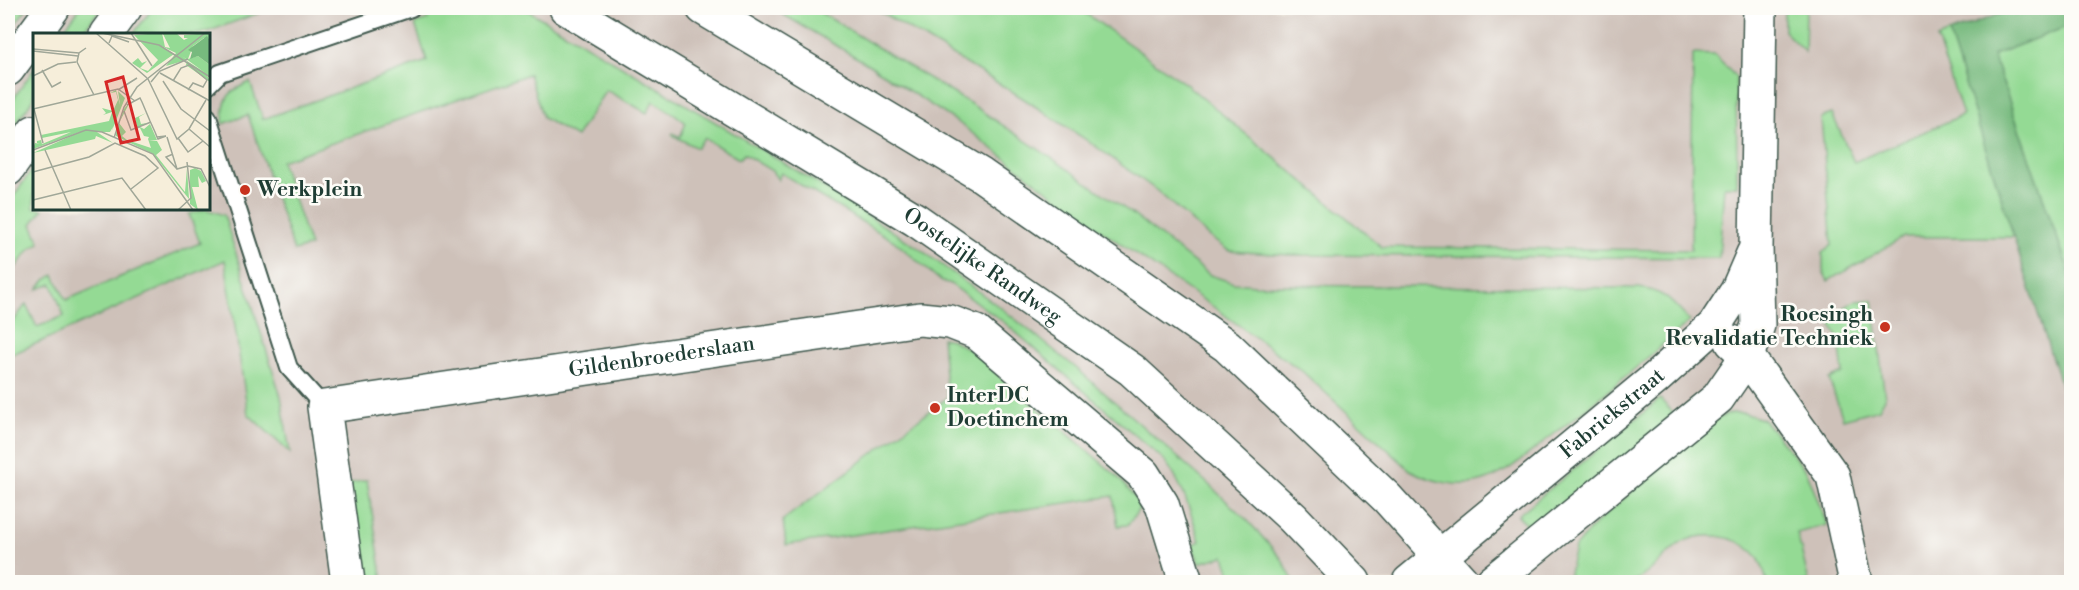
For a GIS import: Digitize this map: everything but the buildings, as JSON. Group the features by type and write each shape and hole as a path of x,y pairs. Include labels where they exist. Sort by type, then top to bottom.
{"street":[{"path":"35,33 53,8"},
{"path":"107,33 125,8"},
{"name":"Oostelijke Randweg","path":"566,8 916,220 1132,370 1293,518 1354,582"},
{"path":"703,8 981,175 1227,346 1387,498 1463,582"},
{"name":"Fabriekstraat","path":"1492,582 1718,398 1747,356 1758,325 1756,247 1760,8"},
{"path":"8,69 33,35"},
{"path":"8,169 33,133"},
{"name":"Fabriekstraat","path":"1409,582 1656,378 1714,326 1737,291 1756,247"},
{"name":"Gildenbroederslaan","path":"324,407 920,319 950,322 976,332 999,350 1143,474 1162,504 1186,582"},
{"path":"1714,326 1747,356 1833,476 1856,582"},
{"path":"324,407 348,582"}],"lane":[{"path":"210,83 220,73 411,8"},
{"path":"210,123 290,368 324,407"}],"shaded area":[{"path":"8,8 2071,8 2071,582 8,582"}],"green space":[{"path":"8,8 27,8 8,34"},
{"path":"80,8 101,8 82,33 61,33"},
{"path":"153,8 273,8 204,33 134,33"},
{"path":"424,8 524,8 814,181 917,247 1005,311 1075,367 1206,482 1248,521 1281,558 1294,582 1233,582 1224,556 1199,563 1192,545 1200,541 1182,489 1164,460 1005,323 949,283 942,282 894,241 781,173 778,180 772,171 744,154 739,159 704,138 697,148 672,135 673,133 680,137 686,123 653,101 647,113 606,90 576,137 543,118 529,74 281,161 310,246 294,251 248,115 223,124 225,102 236,89 250,82 263,119 427,61 415,24 428,20"},
{"path":"772,8 813,8 971,104 1131,213 1210,275 1234,283 1255,285 1639,288 1662,295 1690,321 1585,410 1508,469 1490,479 1471,484 1453,484 1426,477 1410,470 1303,372 1215,308 1087,221 959,123 871,66"},
{"path":"874,8 1078,8 1187,85 1382,247 1691,250 1693,54 1714,55 1736,77 1737,186 1724,186 1719,258 1289,255 1229,251 1208,236 1156,190 1091,143 1021,97"},
{"path":"1784,8 1806,8 1805,52 1784,31"},
{"path":"2015,8 2071,8 2071,25 1993,55 2071,277 2071,418 1949,33"},
{"path":"2071,25 2071,277 1993,55"},
{"path":"1949,33 2014,237 1904,237 1828,281 1823,271 1823,252 1832,245 1821,118 1832,114 1854,162 1963,115 1937,38"},
{"path":"33,70 33,99 8,135 8,106"},
{"path":"33,168 33,210 42,210 32,224 40,243 30,249 8,277 8,204"},
{"path":"209,210 224,215 281,397 290,453 248,414 225,260 8,356 8,329 26,304 37,327 64,316 52,284 38,289 45,280 54,275 66,300 200,243 189,214"},
{"path":"1873,300 1885,398 1879,409 1843,419 1829,379 1843,373 1839,340 1828,318 1855,301"},
{"path":"942,338 952,340 969,349 1117,476 1138,501 1139,509 1128,525 1118,526 1113,496 786,545 783,520 947,398"},
{"path":"1660,399 1678,418 1534,536 1518,515"},
{"path":"1732,413 1744,413 1764,420 1807,472 1827,525 1797,533 1809,582 1767,582 1759,560 1747,547 1729,538 1709,536 1681,543 1650,571 1630,582 1608,584 1569,582 1575,547 1595,524 1712,420"},
{"path":"367,480 383,582 361,582 346,484"}],"place":[{"name":"Werkplein","path":"245,190"},
{"name":"Roesingh Revalidatie Techniek","path":"1885,327"},
{"name":"InterDC Doetinchem","path":"935,408"}]}
